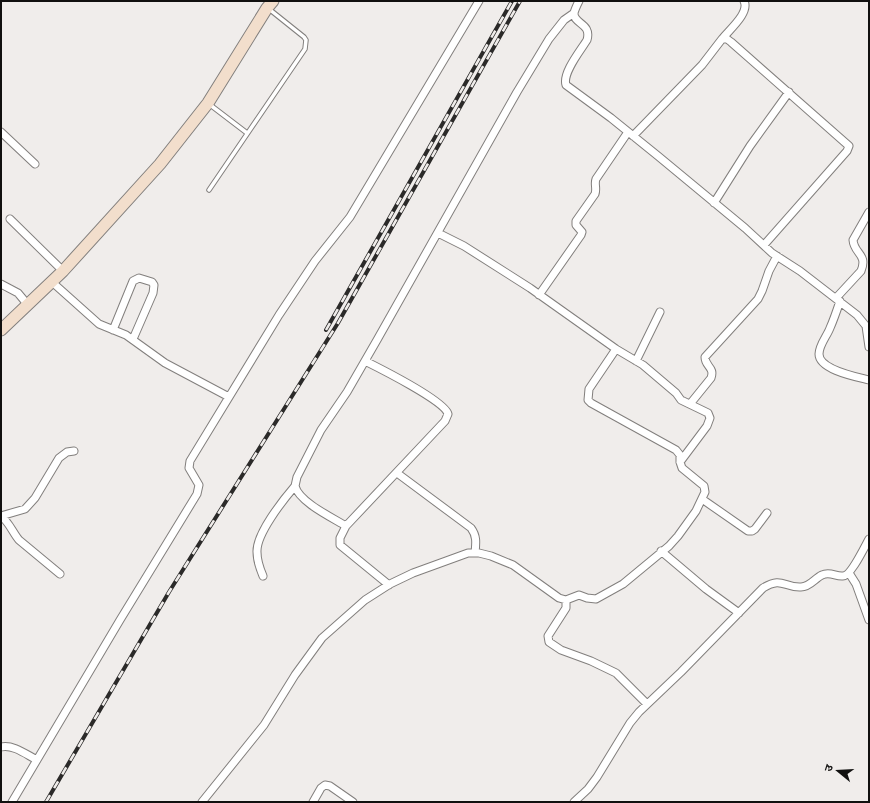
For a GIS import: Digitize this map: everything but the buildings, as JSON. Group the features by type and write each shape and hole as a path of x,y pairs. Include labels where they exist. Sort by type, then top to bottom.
{"main road":[{"path":"1,330 63,271 160,164 208,103 270,5"}],"street":[{"path":"12,802 196,494 199,484 189,468 190,461 279,315 314,261 350,217 479,1"},
{"path":"263,576 258,559 258,545 273,515 295,486 297,477 321,430 347,392 365,361 548,39 564,20 574,13 579,1"},
{"path":"539,295 581,236 582,232 576,225 576,221 596,194 596,178 630,134 702,65 744,13 746,5 744,1"},
{"path":"574,13 575,17 587,28 588,35 587,40 566,74 566,85 630,134 777,256 800,271 863,321 866,326 869,347"},
{"path":"722,39 727,39 731,42 847,144 849,148 764,245"},
{"path":"714,203 750,146 789,92"},
{"path":"1,132 35,164"},
{"path":"869,212 853,240 853,244 862,255 864,262 863,266 861,271 838,300 830,328 820,349 819,356 822,361 836,371 869,380"},
{"path":"10,219 63,271"},
{"path":"438,233 464,246 539,295 647,369 676,393 681,400 708,413 710,415 710,420 707,426 680,462"},
{"path":"690,404 711,378 711,369 706,362 705,357 758,299 769,271 777,256"},
{"path":"113,330 133,281 139,278 152,282 154,285 153,292 133,340"},
{"path":"52,282 94,321 126,335 165,363 230,397"},
{"path":"1,284 18,293 28,305"},
{"path":"636,361 660,312"},
{"path":"202,802 264,725 295,675 322,638 365,600 388,585 413,573 468,553 475,553 491,556 513,566 555,596 566,600 579,595 592,599 599,598 623,584 678,536 702,499 705,492 704,486 684,471 680,465 680,455 676,450 588,400 587,396 589,389 616,349"},
{"path":"365,361 399,378 447,411 448,414 444,421 397,473 346,526 340,538 340,545 388,585"},
{"path":"1,516 25,509 35,498 59,458 67,452 74,451"},
{"path":"397,473 471,528 475,533 476,539 475,553"},
{"path":"295,486 299,494 306,500 346,526"},
{"path":"702,499 748,531 755,529 767,513"},
{"path":"1,516 8,522 19,540 60,574"},
{"path":"574,802 588,789 597,777 630,723 682,672 763,588 775,582 782,582 802,587 807,586 821,575 826,574 843,576 848,573 869,539"},
{"path":"661,551 696,581 738,613"},
{"path":"848,573 856,584 869,620"},
{"path":"566,600 566,608 548,636 549,642 565,652 591,660 616,673 648,704"},
{"path":"1,747 13,747 37,760"},
{"path":"313,802 321,788 325,785 330,786 353,802"}],"lane":[{"path":"209,190 305,49 306,40 304,37 270,5"},
{"path":"208,103 248,133"}],"railway":[{"path":"326,330 512,1"},
{"path":"46,802 169,592 338,323 520,1"}]}
